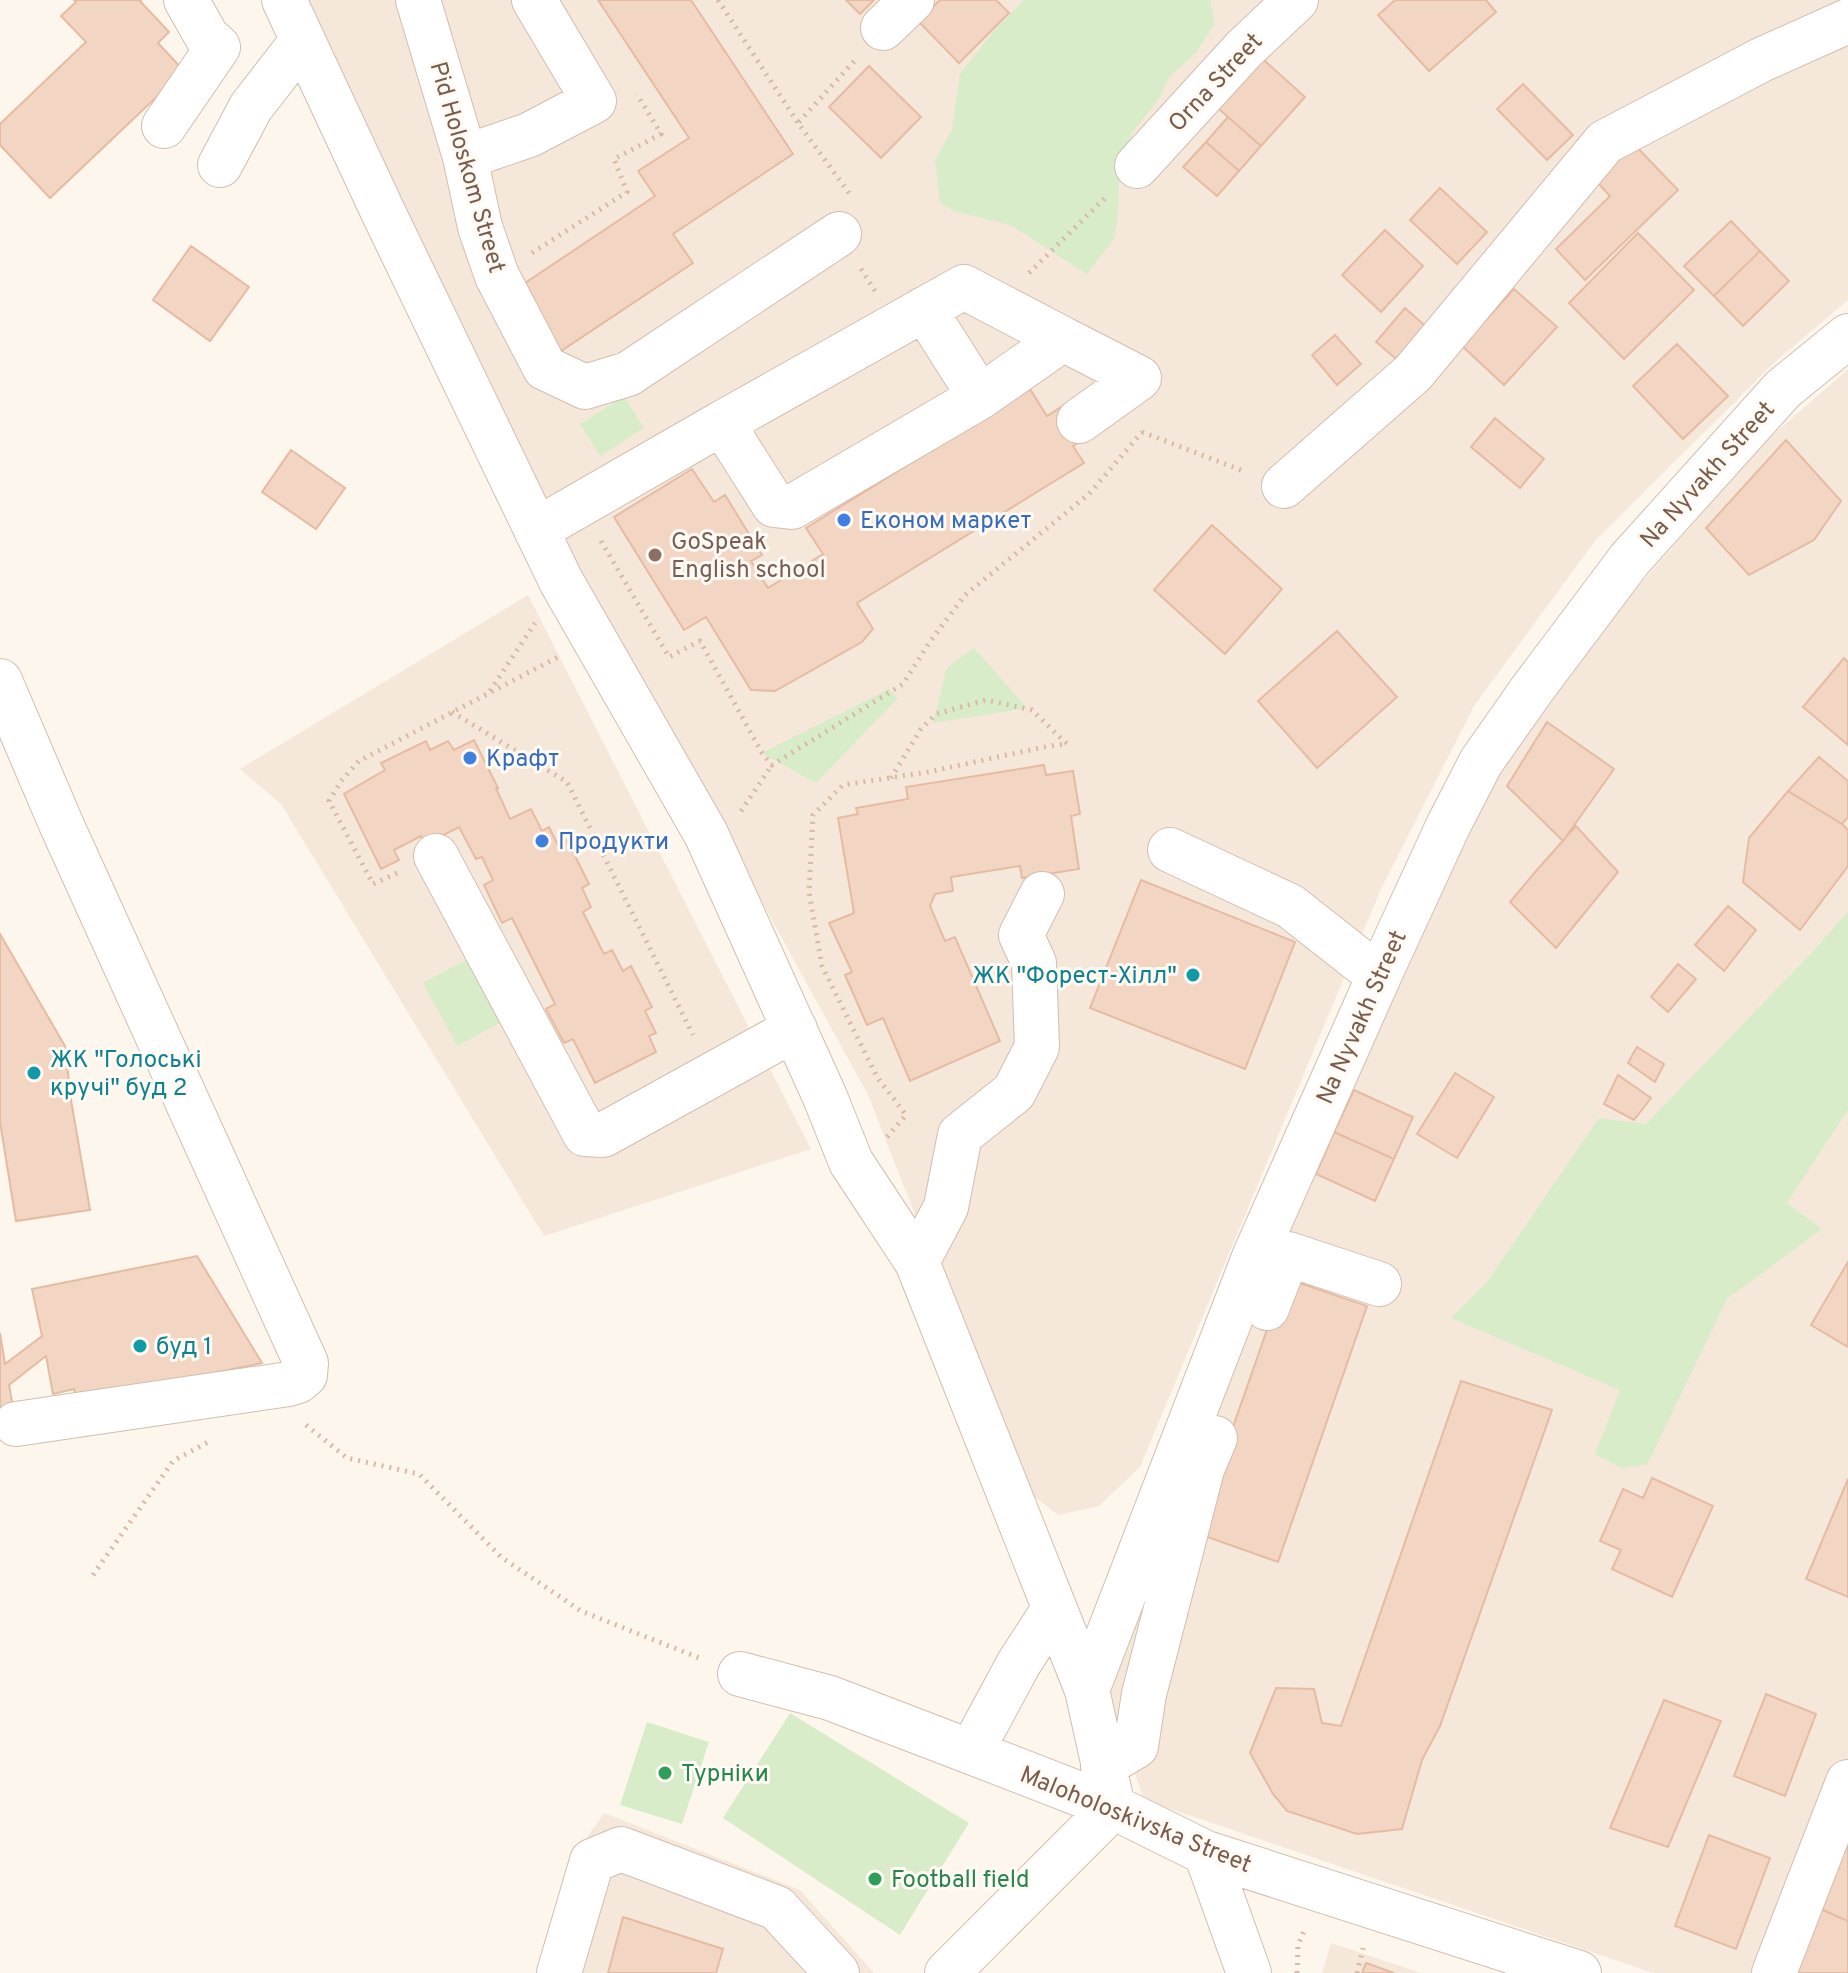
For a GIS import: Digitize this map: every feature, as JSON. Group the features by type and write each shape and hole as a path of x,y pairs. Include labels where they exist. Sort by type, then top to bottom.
{"street":[{"path":"164,126 218,47 207,37 186,0"},
{"path":"284,0 561,581 706,834 795,1029 851,1162 917,1262 1087,1690 1108,1786"},
{"name":"Pid Holoskom Street","path":"418,0 465,157 480,227 497,276 545,368 585,387 628,374 839,234"},
{"path":"465,157 529,135 594,101 534,0"},
{"name":"Orna Street","path":"1126,177 1244,49 1296,0"},
{"path":"1284,486 1413,373 1605,142 1761,60 1848,21"},
{"path":"220,165 251,107 303,40"},
{"path":"536,530 964,287 1139,378 1079,421"},
{"path":"909,317 980,397"},
{"name":"Na Nyvakh Street","path":"1087,1690 1255,1255 1379,976 1481,762 1630,559 1783,389 1848,336"},
{"path":"722,423 774,505 792,507 980,397 1063,339"},
{"path":"0,681 62,826 306,1363 305,1375 289,1384 16,1424"},
{"path":"1170,850 1290,906 1379,976"},
{"path":"436,856 585,1134 603,1135 795,1029"},
{"path":"917,1262 946,1207 960,1135 1014,1092 1037,1047 1034,963 1021,935 1042,894"},
{"path":"947,1973 1108,1786 1136,1746 1144,1694 1202,1469 1288,1254 1379,1284"},
{"path":"971,1752 1019,1663 1054,1609"},
{"name":"Maloholoskivska Street","path":"740,1674 830,1698 971,1752 1108,1786 1206,1853 1579,1973"},
{"path":"1774,1973 1848,1782"},
{"path":"559,1973 592,1861 621,1849 777,1908 837,1973"},
{"path":"1206,1853 1249,1973"}],"path":[{"path":"718,0 798,123 853,199 839,234 909,317"},
{"path":"798,123 898,14"},
{"path":"497,276 627,192 614,159 661,134 637,94"},
{"path":"964,287 1018,284 1126,177"},
{"path":"580,505 669,657 700,641 762,753 772,765 903,684 965,595 1089,494 1142,432 1139,378"},
{"path":"1142,432 1284,486"},
{"path":"489,693 561,581"},
{"path":"851,1162 883,1142 906,1115 877,1077 822,966 809,892 813,815 843,785 891,778 1067,744 1032,710 986,700 936,714 921,729 891,778"},
{"path":"452,712 567,782 694,1037"},
{"path":"301,1421 347,1458 419,1474 501,1557 581,1611 740,1674"},
{"path":"93,1575 173,1461 213,1439"},
{"path":"1297,1973 1298,1945 1307,1924"}],"shaded area":[{"path":"306,0 1848,0 1848,300 1776,361 1595,541 1474,706 1381,889 1140,1467 1099,1506 1058,1515 1022,1487 868,1095 563,540"},
{"path":"1848,369 1848,1973 1653,1973 1144,1800 1105,1685 1264,1275 1414,931 1512,748 1579,654 1765,442"},
{"path":"528,595 811,1149 544,1236 281,804 240,769"},
{"path":"604,1813 800,1890 874,1973 542,1973 570,1861"},
{"path":"1331,1943 1421,1973 1322,1973"}],"green space":[{"path":"1024,0 1210,0 1215,23 1196,53 1170,76 1158,100 1134,130 1118,163 1119,200 1115,237 1087,274 1010,225 954,211 940,203 935,160 952,130 960,74 993,32"},
{"path":"624,396 644,428 600,456 580,424"},
{"path":"974,648 1027,708 933,723 947,668"},
{"path":"889,689 898,698 816,783 762,753"},
{"path":"1848,912 1848,1110 1787,1203 1822,1229 1727,1299 1647,1465 1621,1468 1595,1454 1620,1390 1451,1318 1487,1282 1599,1118 1646,1124"},
{"path":"473,956 507,1019 457,1046 423,983"},
{"name":"Football field","path":"790,1713 969,1823 900,1935 723,1818"},
{"name":"Турніки","path":"647,1722 709,1742 682,1824 620,1805"}],"building":[{"path":"74,0 141,0 169,32 158,43 184,71 50,198 0,145 0,124 86,42 61,16 76,2"},
{"path":"598,0 691,0 793,154 673,234 693,263 561,351 519,287 655,196 638,171 689,138"},
{"path":"846,0 874,0 860,14"},
{"path":"940,0 996,0 1009,13 959,63 918,21"},
{"path":"1395,0 1486,0 1496,12 1429,71 1378,15"},
{"path":"1255,52 1305,97 1261,146 1211,102"},
{"path":"869,66 921,117 881,158 829,107"},
{"path":"1523,84 1573,135 1547,160 1497,109"},
{"path":"1228,117 1261,146 1239,171 1206,142"},
{"path":"1630,140 1678,190 1585,280 1556,249 1610,196 1592,177"},
{"path":"1206,142 1239,171 1217,196 1183,167"},
{"path":"1440,188 1487,232 1457,264 1410,220"},
{"path":"1731,221 1760,251 1714,296 1684,266"},
{"path":"1385,230 1423,266 1381,312 1342,275"},
{"path":"1638,233 1694,290 1624,359 1569,303"},
{"path":"191,246 249,287 210,341 153,300"},
{"path":"1760,251 1789,281 1743,326 1714,296"},
{"path":"1514,289 1557,327 1504,385 1462,346"},
{"path":"1405,308 1430,330 1401,363 1376,342"},
{"path":"1335,335 1361,364 1337,385 1312,355"},
{"path":"1677,344 1728,396 1683,439 1633,386"},
{"path":"1030,389 1047,416 1067,403 1088,437 1073,446 1084,463 857,603 873,629 862,642 775,691 751,690 706,617 684,630 614,517 692,469 714,502 725,495 762,555 751,561 768,588 823,554 806,528"},
{"path":"1495,418 1544,459 1520,488 1471,447"},
{"path":"1786,440 1841,501 1814,540 1749,575 1706,528"},
{"path":"291,450 345,488 316,529 262,492"},
{"path":"1212,525 1282,589 1225,654 1154,590"},
{"path":"1337,631 1397,697 1317,768 1258,701"},
{"path":"1844,658 1848,662 1848,745 1803,707"},
{"path":"1547,722 1614,769 1563,841 1507,786"},
{"path":"474,740 510,819 531,809 542,831 549,827 558,845 567,840 589,884 582,888 591,907 583,912 604,954 612,950 623,971 631,966 652,1007 645,1011 656,1033 649,1036 656,1052 595,1083 573,1039 564,1043 546,1009 555,1004 512,918 502,923 484,885 493,880 482,857 476,859 459,827 426,844 421,836 394,850 399,860 381,869 344,794 385,770 381,763 426,741 430,750 448,741 454,750"},
{"path":"1819,757 1848,781 1848,817 1842,824 1788,791"},
{"path":"1044,765 1046,775 1073,771 1080,814 1071,816 1079,869 1022,878 1020,866 951,877 953,891 935,894 930,906 945,941 955,937 1000,1041 910,1081 883,1018 867,1025 845,975 852,972 829,923 854,913 838,818 858,814 856,808 908,799 906,787"},
{"path":"1788,791 1848,830 1848,866 1800,930 1743,882 1749,838"},
{"path":"1576,826 1618,872 1556,948 1510,902"},
{"name":"ЖК \"Форест-Хілл\"","path":"1141,880 1295,942 1245,1069 1090,1008"},
{"path":"1728,906 1756,930 1724,971 1695,945"},
{"name":"ЖК \"Голоські кручі\" буд 2","path":"0,934 65,1046 90,1210 16,1221 0,1122"},
{"path":"1678,964 1696,979 1668,1012 1651,997"},
{"path":"1637,1047 1664,1064 1655,1082 1628,1063"},
{"path":"1455,1073 1494,1097 1457,1158 1417,1134"},
{"path":"1618,1075 1651,1098 1634,1120 1604,1104"},
{"path":"1354,1090 1413,1117 1394,1159 1334,1132"},
{"path":"1334,1132 1394,1159 1375,1201 1316,1174"},
{"name":"буд 1","path":"197,1256 262,1363 77,1401 74,1389 53,1394 46,1356 9,1385 18,1436 0,1438 0,1333 5,1364 42,1336 32,1289"},
{"path":"1848,1262 1848,1347 1811,1325"},
{"path":"1285,1278 1367,1306 1278,1562 1196,1533"},
{"path":"1461,1381 1552,1410 1440,1726 1422,1760 1402,1829 1357,1834 1287,1811 1273,1794 1250,1753 1276,1688 1314,1689 1322,1723 1341,1726"},
{"path":"1652,1478 1713,1506 1672,1597 1612,1569 1621,1550 1600,1541 1623,1489 1643,1498"},
{"path":"1848,1479 1848,1597 1806,1579"},
{"path":"1766,1694 1816,1714 1785,1796 1734,1776"},
{"path":"1664,1700 1721,1721 1668,1847 1610,1828"},
{"path":"1709,1835 1770,1858 1736,1949 1675,1926"},
{"path":"1848,1841 1848,1921 1816,1907"},
{"path":"1816,1907 1848,1921 1848,1973 1787,1973"},
{"path":"623,1917 723,1949 716,1973 608,1973"},
{"path":"1366,1963 1394,1973 1362,1973"}],"place":[{"name":"Економ маркет","path":"844,520"},
{"name":"GoSpeak English school","path":"655,555"},
{"name":"Крафт","path":"470,758"},
{"name":"Продукти","path":"542,841"},
{"name":"ЖК \"Форест-Хілл\"","path":"1193,975"},
{"name":"ЖК \"Голоські кручі\" буд 2","path":"34,1073"},
{"name":"буд 1","path":"140,1346"},
{"name":"Турніки","path":"665,1773"},
{"name":"Football field","path":"875,1879"}]}
